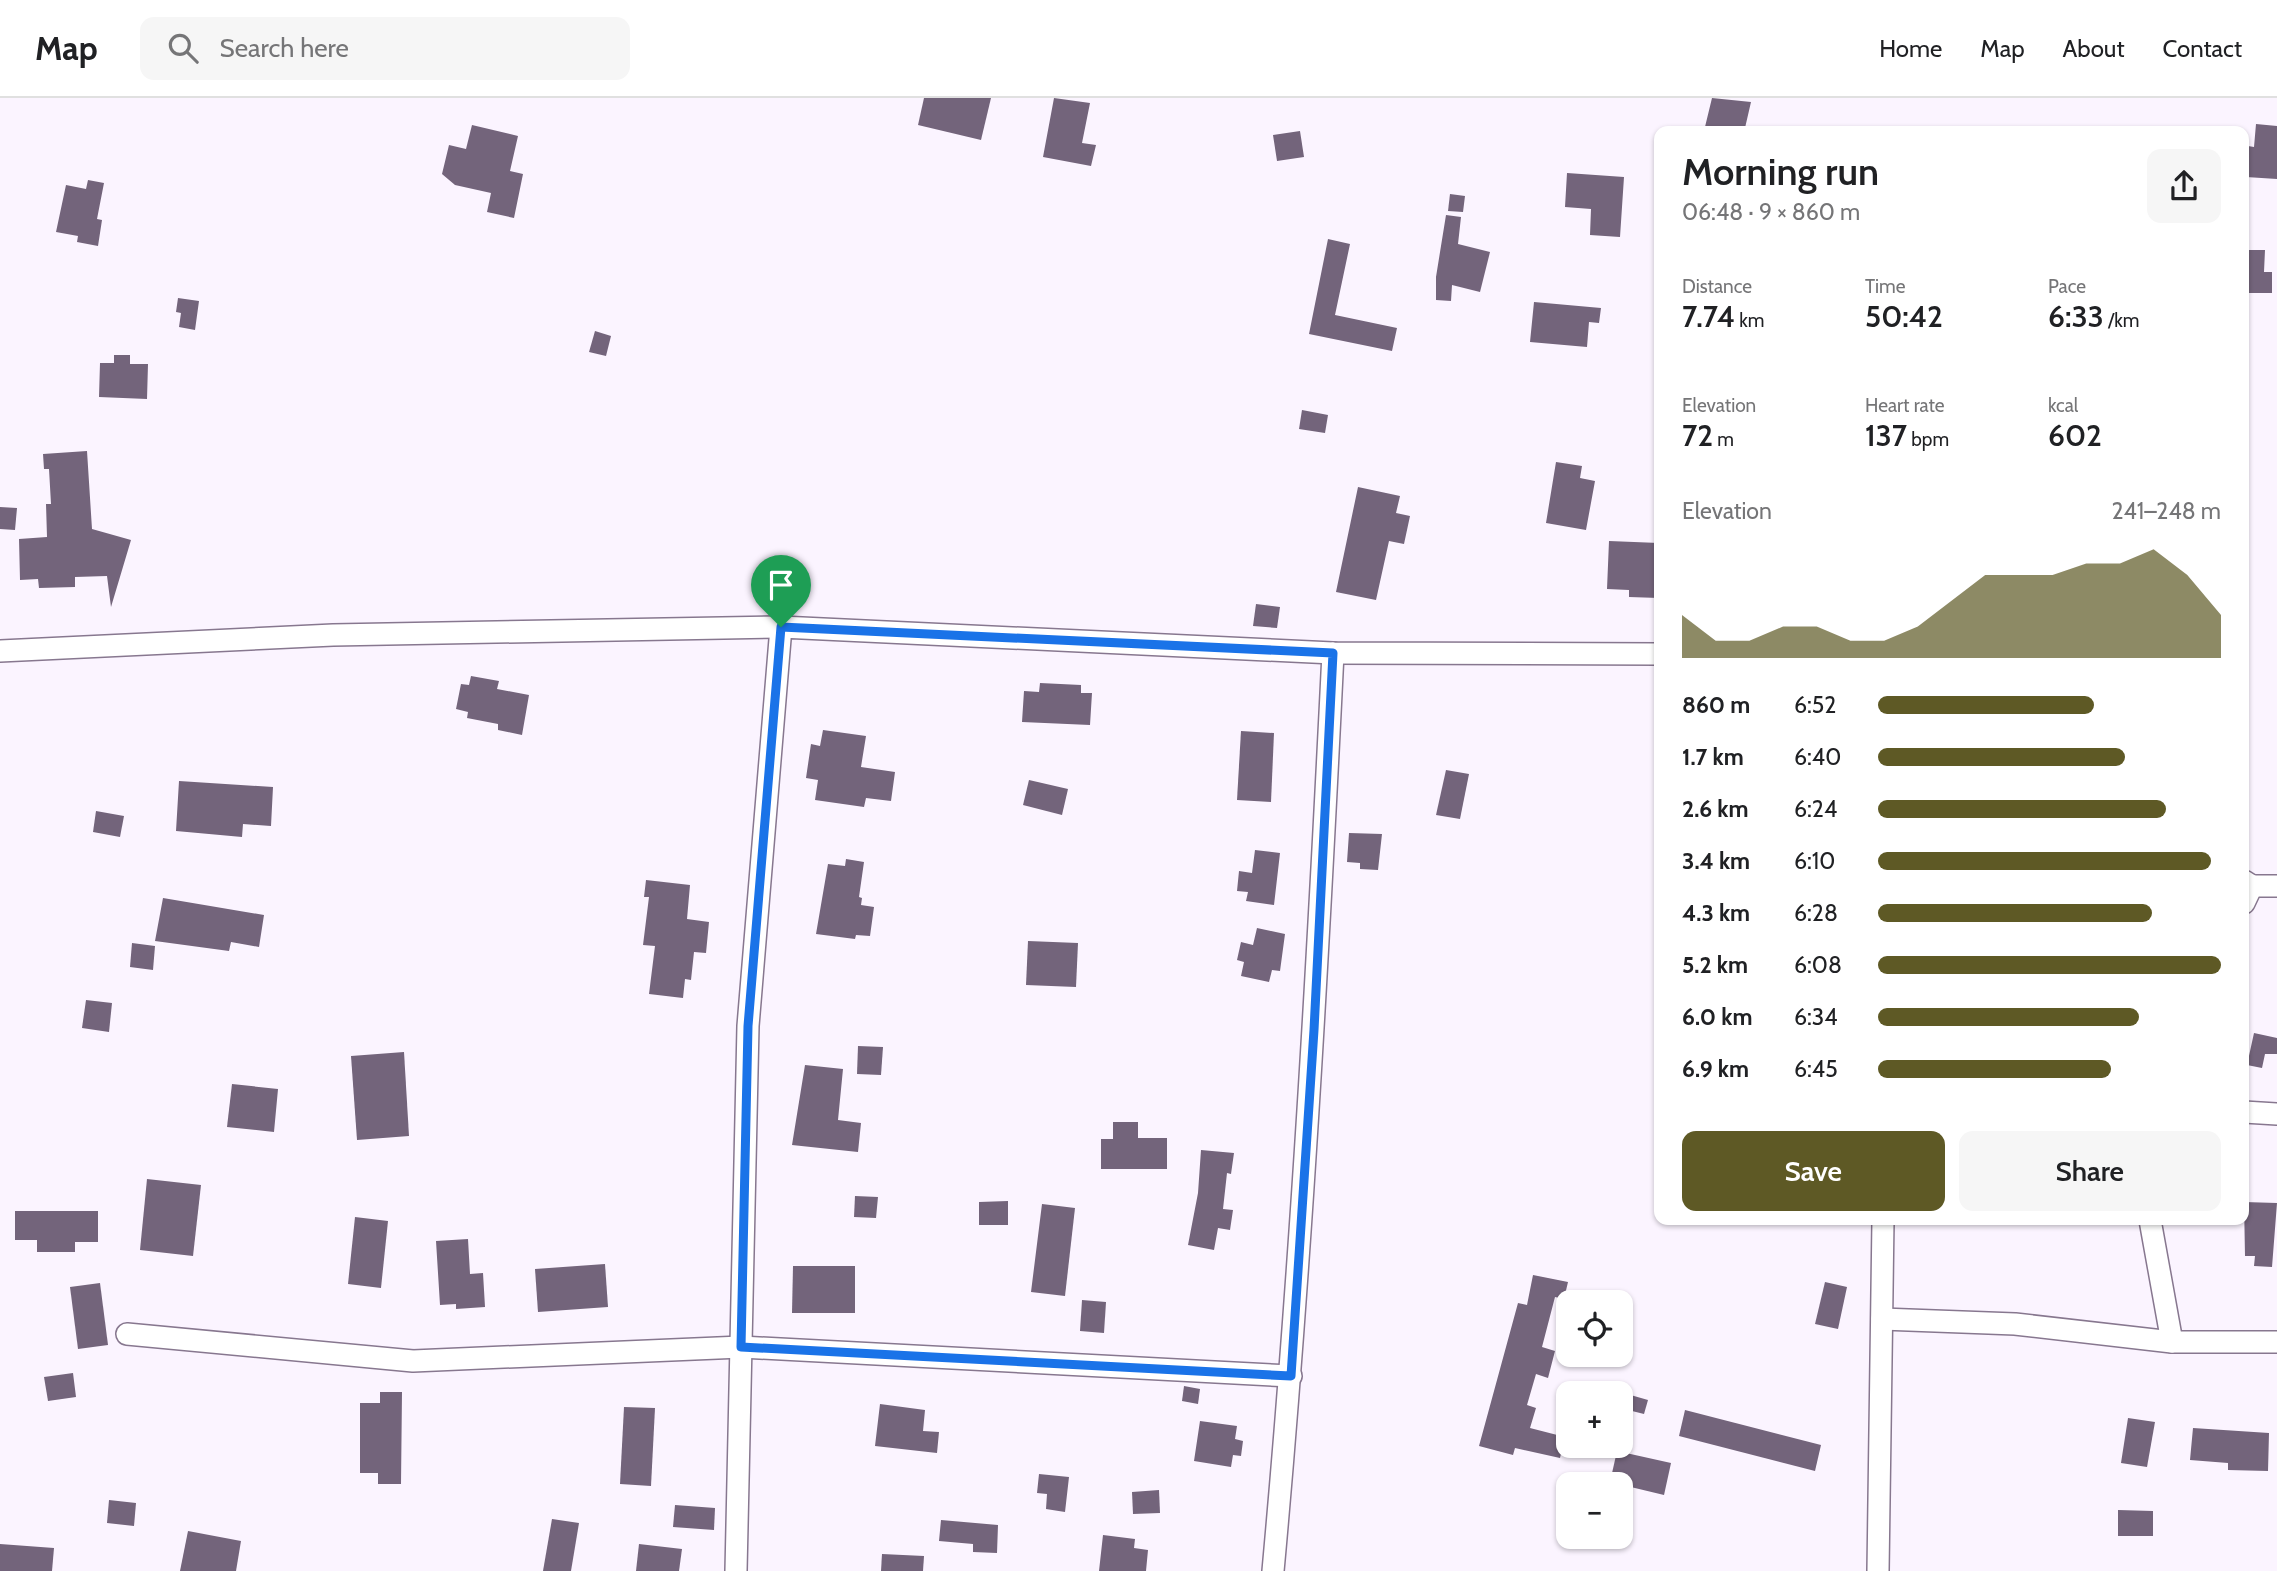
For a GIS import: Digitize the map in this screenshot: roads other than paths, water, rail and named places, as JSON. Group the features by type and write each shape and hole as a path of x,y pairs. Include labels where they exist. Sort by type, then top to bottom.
{"street":[{"path":"0,651 333,635 781,627 1333,653 1654,654"},
{"path":"736,1571 748,1026 781,627"},
{"path":"1273,1571 1291,1376 1314,1030 1333,653"},
{"path":"2249,890 2277,886"},
{"path":"2249,1112 2277,1114"},
{"path":"1878,1571 1882,1225"},
{"path":"2151,1225 2172,1342"},
{"path":"1882,1319 2015,1324 2172,1342 2277,1342"},
{"path":"127,1334 413,1361 741,1347 1291,1376"}]}
